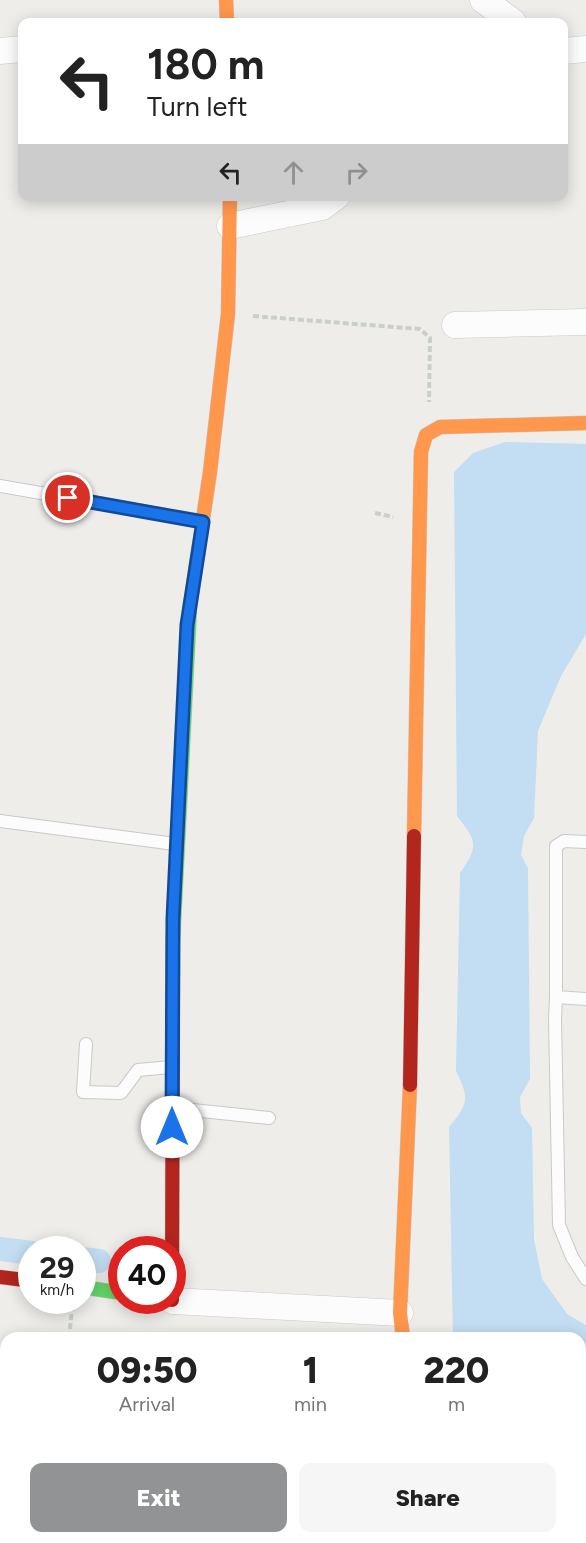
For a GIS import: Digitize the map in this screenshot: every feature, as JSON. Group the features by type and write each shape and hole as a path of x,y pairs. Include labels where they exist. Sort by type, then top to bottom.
{"street":[{"path":"226,0 227,18"},
{"path":"483,0 508,18"},
{"path":"0,51 18,49"},
{"path":"568,51 586,49"},
{"path":"173,1236 173,919 187,625 203,522 228,315 230,201"},
{"path":"230,226 322,207 330,201"},
{"path":"455,325 586,322"},
{"path":"402,1332 400,1313 409,1154 421,452 426,435 431,430 440,427 586,423"},
{"path":"0,1277 18,1279"},
{"path":"186,1301 400,1313"}],"lane":[{"path":"0,486 203,522"},
{"path":"0,821 177,844"},
{"path":"586,842 564,841 556,846 559,1225 572,1257 586,1279"},
{"path":"556,997 586,999"},
{"path":"86,1044 83,1092 121,1093 138,1070 172,1067"},
{"path":"172,1108 269,1118"}],"path":[{"path":"228,315 420,329 430,338 431,430"},
{"path":"70,1332 72,1314"}],"water":[{"path":"505,442 586,444 586,634 561,676 538,731 534,818 524,836 521,855 528,868 530,1079 520,1097 521,1113 532,1128 534,1239 542,1279 567,1314 586,1325 586,1332 453,1332 449,1127 465,1101 463,1088 456,1071 460,873 473,850 472,838 457,816 454,472 473,453"}],"waterway":[{"path":"0,1249 18,1251"}],"traffic: fast":[{"path":"173,940 190,606"},
{"path":"96,1289 108,1291"}],"traffic: slow":[{"path":"226,0 227,18"},
{"path":"190,606 210,472 228,314 230,201"},
{"path":"414,836 421,452 426,435 440,427 586,423"},
{"path":"402,1332 400,1313 410,1085"}],"traffic: jam":[{"path":"410,1085 414,836"},
{"path":"172,1236 173,940"},
{"path":"0,1277 18,1279"}],"route":[{"path":"68,498 203,522 187,625 173,919 172,1127"}]}
